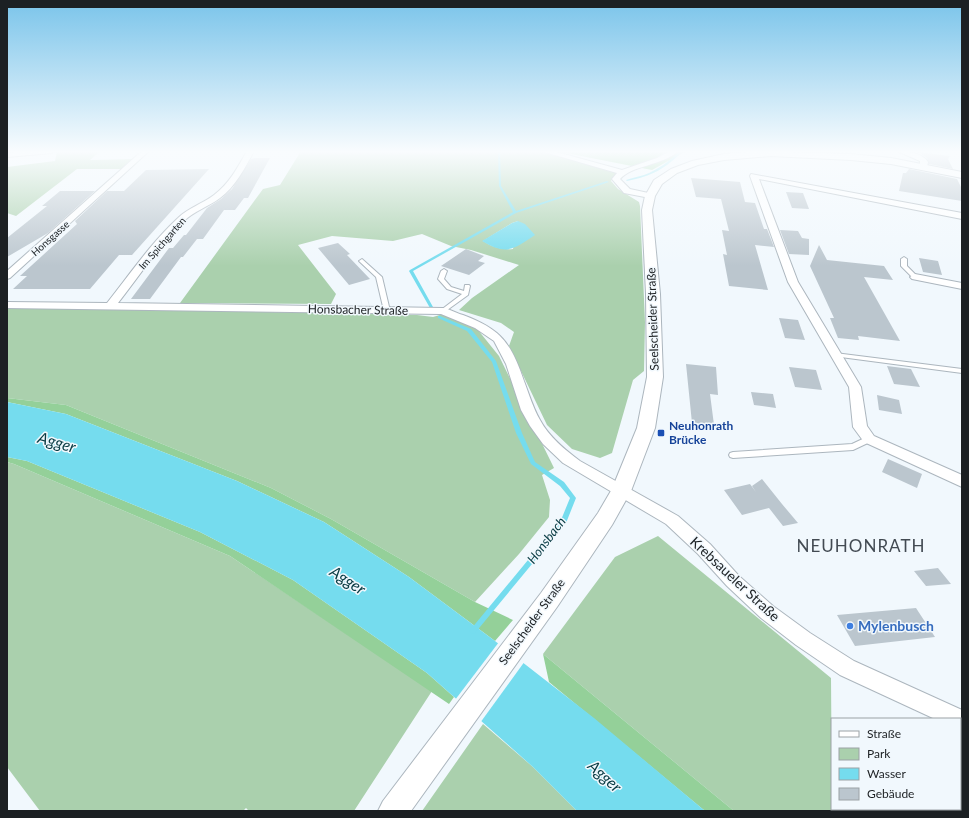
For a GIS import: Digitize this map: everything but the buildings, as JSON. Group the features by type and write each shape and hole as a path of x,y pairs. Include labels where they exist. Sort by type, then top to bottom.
{"street":[{"name":"Honsgasse","path":"7,276 104,189"},
{"name":"Im Spichgarten","path":"110,307 139,268 180,220 218,196 224,189"},
{"path":"626,189 628,191 650,196"},
{"name":"Seelscheider Straße","path":"393,811 549,600 605,519 621,491 646,428 655,377 653,294 647,210 653,189"},
{"path":"759,189 793,282 855,387 860,427 869,440 962,480"},
{"path":"823,189 962,216"},
{"path":"915,277 962,286"},
{"name":"Honsbacher Straße","path":"7,305 443,311 484,329 497,338 507,354 519,379 528,410 534,423 546,440 560,455 621,491"},
{"name":"Krebsaueler Straße","path":"621,491 672,520 704,549 739,586 767,612 803,640 847,668 956,718"}],"lane":[{"path":"904,259 904,266 915,277"},
{"path":"362,261 379,277 387,311"},
{"path":"444,271 441,279 449,288 466,294"},
{"path":"443,311 466,294 467,286"},
{"path":"835,355 962,371"},
{"path":"734,455 853,447 869,440"}],"green space":[{"path":"7,189 51,189 16,216 7,213"},
{"path":"263,189 618,189 639,202 640,206 645,322 644,371 633,380 612,453 600,458 572,449 547,425 509,346 514,332 501,323 459,310 472,298 519,265 471,250 451,246 422,234 393,241 332,236 298,245 336,294 331,304 180,303","holes":["518,221 513,249 497,248 483,241 512,223"]},
{"path":"7,307 417,315 433,317 443,314 478,330 499,356 554,468 542,475 550,500 549,517 519,554 475,602 331,519 271,488 66,405 7,398"},
{"path":"7,398 66,405 271,488 331,519 475,602 513,620 495,641 409,577 324,522 237,481 66,414 7,402"},
{"path":"7,457 27,461 200,532 293,580 427,673 454,697 449,704 230,556 7,462"},
{"path":"7,462 230,556 432,691 354,811 249,811 246,808 243,811 40,811 7,767"},
{"path":"658,536 831,678 831,810 834,811 734,811 543,654 615,557"},
{"path":"543,654 734,811 705,811 549,682"},
{"path":"483,724 533,767 577,811 422,811"}],"water":[{"path":"518,221 525,224 535,235 510,249 491,246 482,241 512,223"},
{"name":"Agger","path":"7,402 66,414 237,481 324,522 409,577 495,641 594,718 705,811 577,811 533,767 427,673 293,580 200,532 27,461 7,457"}],"pier":[{"path":"499,642 525,661 480,723 455,700"}],"waterway":[{"name":"Honsbach","path":"502,189 515,212"},
{"path":"515,212 586,189"},
{"name":"Honsbach","path":"431,307 411,271 515,212"},
{"name":"Honsbach","path":"439,317 469,330 494,362 519,433 533,463 562,484 573,498 564,521 473,631"}],"place":[{"name":"Neuhonrath Brücke","path":"661,433"},
{"name":"Mylenbusch","path":"850,626"}],"district":[{"name":"NEUHONRATH","path":"861,546"}]}
